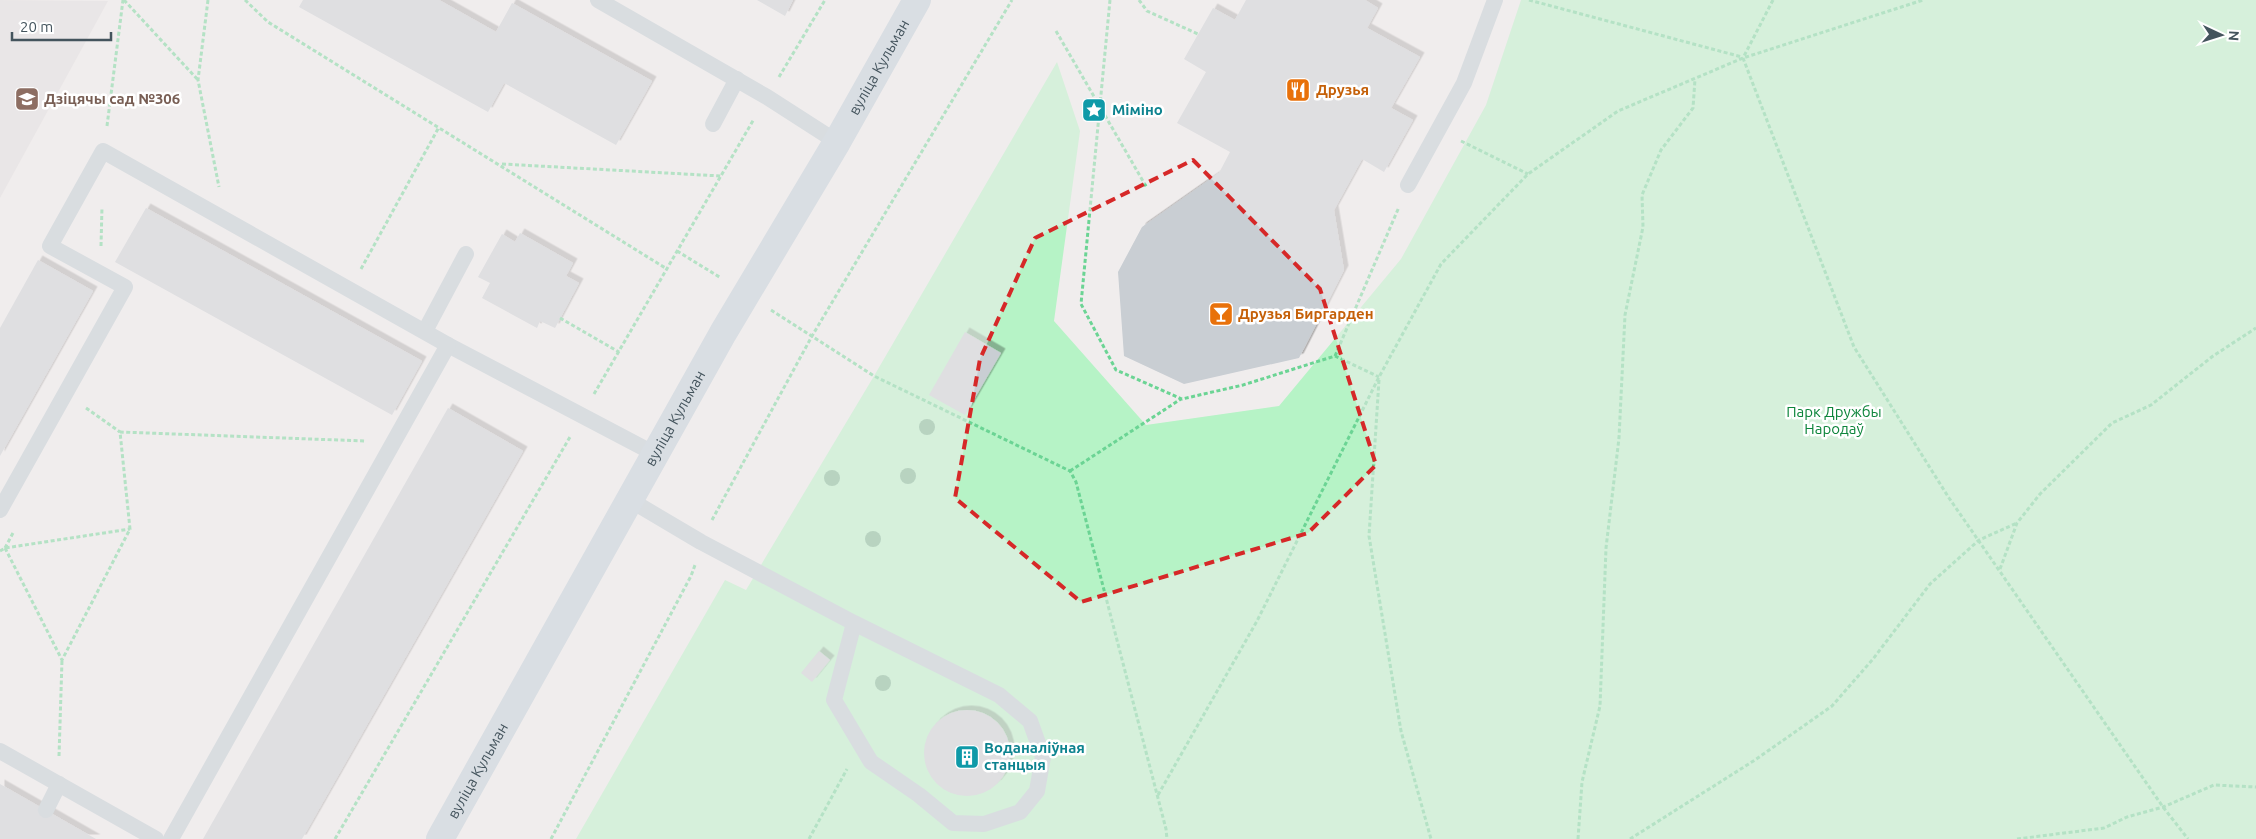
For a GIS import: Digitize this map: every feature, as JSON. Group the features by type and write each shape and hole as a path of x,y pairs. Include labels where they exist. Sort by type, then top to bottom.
{"main road":[{"name":"вуліца Кульман","path":"440,839 745,294 837,142 917,0"}],"lane":[{"path":"598,0 737,79 837,142"},
{"path":"1408,185 1464,83 1495,0"},
{"path":"713,124 737,79"},
{"path":"0,510 125,287 50,246 104,151 448,345 655,454"},
{"path":"425,331 466,254"},
{"path":"171,839 448,345"},
{"path":"630,500 702,542 854,623 999,695 1030,721 1043,756 1037,791 1020,812 984,824 953,823 919,795 871,762 834,700 854,623"},
{"path":"0,751 156,839"},
{"path":"46,810 59,784"}],"path":[{"path":"124,0 198,80"},
{"path":"208,0 198,80 226,219"},
{"path":"246,0 268,22 667,269"},
{"path":"551,839 691,576 702,542 812,336 1012,0"},
{"path":"1110,0 1081,304 1116,370 1182,399"},
{"path":"1139,0 1147,12 1198,34"},
{"path":"1529,0 1743,58"},
{"path":"1773,0 1743,58 1854,346 1949,498 2000,569 2163,807 2188,839"},
{"path":"1158,795 1257,621 1379,377 1440,264 1528,174 1618,111 1743,58 1923,0"},
{"path":"1056,31 1147,188"},
{"path":"1578,839 1582,782 1600,706 1606,548 1619,438 1625,315 1643,227 1642,195 1661,150 1693,108 1695,78"},
{"path":"349,289 439,127"},
{"path":"1438,129 1528,174"},
{"path":"499,164 721,176"},
{"path":"1336,356 1408,185"},
{"path":"560,318 619,352"},
{"path":"2000,569 2016,523 2040,494 2112,423 2151,406 2213,356 2256,328"},
{"path":"812,336 874,376 1070,471 1076,482 1158,795 1167,839"},
{"path":"1070,471 1182,399 1243,385 1336,356 1379,377"},
{"path":"1379,377 1369,536 1401,731 1431,839"},
{"path":"83,406 120,432 394,442"},
{"path":"59,784 62,660 130,529 120,432"},
{"path":"1630,839 1755,760 1832,706 1873,659 1930,584 1979,540 2016,523"},
{"path":"0,551 5,548 130,529"},
{"path":"5,548 62,660"},
{"path":"809,839 860,744"},
{"path":"2017,839 2104,828 2128,817 2163,807 2214,785 2256,787"}],"highlighted area":[{"path":"1193,160 1320,289 1376,465 1308,533 1081,602 955,498 980,359 1035,238"}],"shaded area":[{"name":"Дзіцячы сад №306","path":"0,0 108,1 0,198"}],"green space":[{"name":"Парк Дружбы Народаў","path":"1521,0 2256,0 2256,839 576,839 725,580 746,590 874,376 1057,62 1080,131 1054,321 1146,425 1279,406 1401,259 1486,105"}],"building":[{"path":"303,0 439,0 496,32 512,3 652,81 616,145 504,83 488,112 299,7"},
{"path":"757,0 793,0 785,16"},
{"path":"1246,0 1365,0 1378,8 1367,28 1420,57 1391,108 1413,120 1384,172 1362,159 1334,210 1344,270 1299,358 1184,384 1124,356 1118,272 1142,227 1219,173 1230,152 1177,123 1206,72 1184,59 1213,8 1235,20"},
{"path":"146,208 422,361 392,415 115,262"},
{"path":"520,233 573,263 566,276 579,283 555,328 540,321 537,328 482,298 490,283 478,277 502,234 515,242"},
{"path":"38,260 93,291 0,456 0,328"},
{"path":"965,332 1001,353 965,415 929,395"},
{"path":"448,408 523,451 302,839 203,839"},
{"path":"819,651 830,660 812,682 801,673"},
{"name":"Воданаліўная станцыя","path":"967,710 983,713 991,717 1003,729 1007,737 1010,753 1007,769 1003,777 991,789 983,793 967,796 951,793 943,789 931,777 927,769 924,753 927,737 931,729 943,717 951,713"},
{"path":"0,784 96,839 0,839"}],"place":[{"name":"Друзья","path":"1298,90"},
{"name":"Дзіцячы сад №306","path":"27,99"},
{"name":"Міміно","path":"1094,110"},
{"name":"Друзья Биргарден","path":"1221,314"},
{"name":"Воданаліўная станцыя","path":"967,757"}]}
